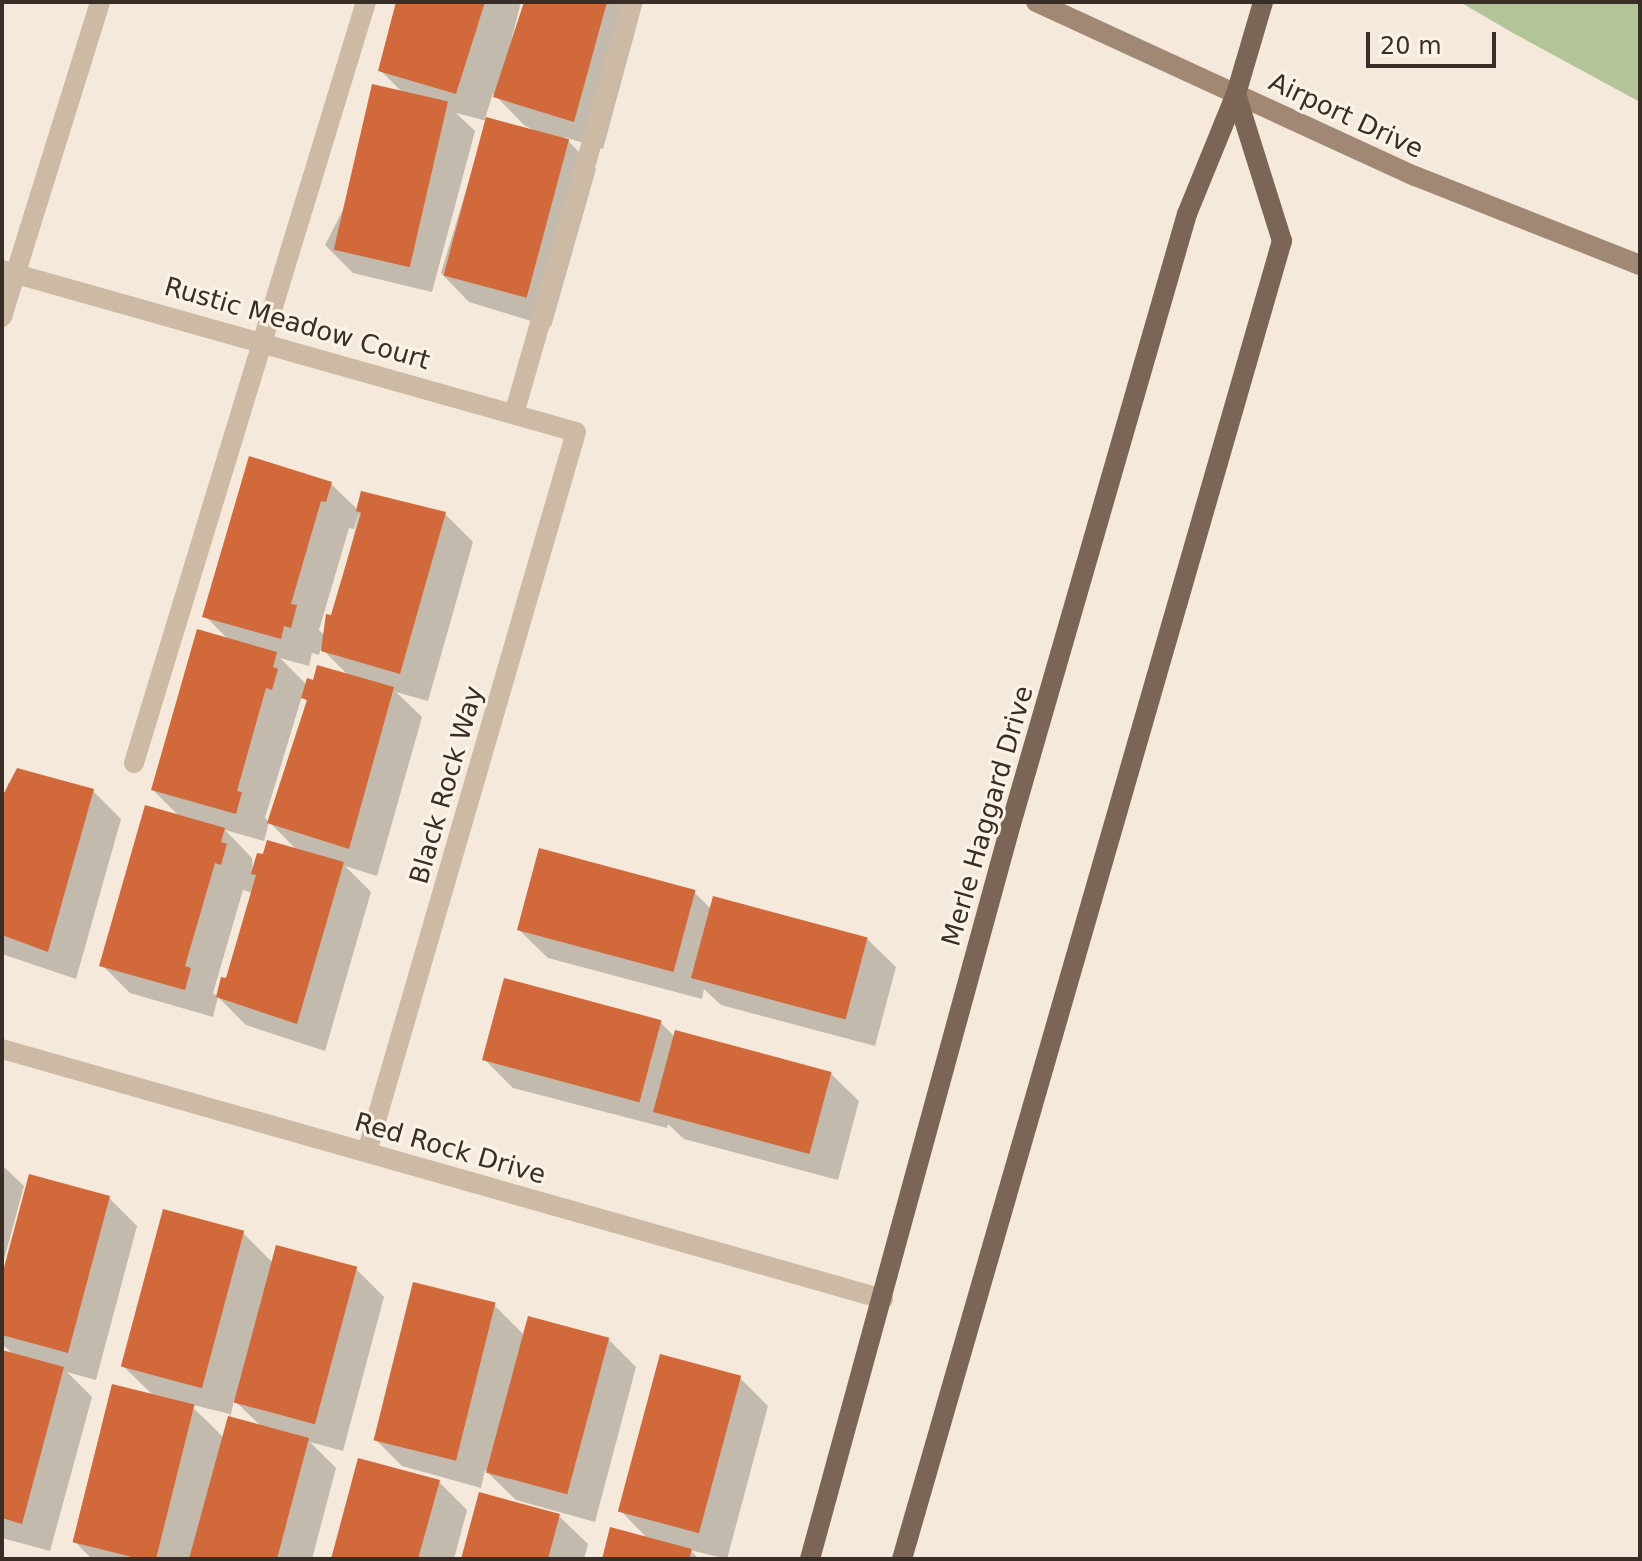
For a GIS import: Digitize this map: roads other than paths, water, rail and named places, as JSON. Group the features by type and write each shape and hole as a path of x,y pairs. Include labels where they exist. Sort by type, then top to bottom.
{"main road":[{"name":"Airport Drive","path":"1036,2 1415,176 1640,265"},
{"name":"Merle Haggard Drive","path":"810,1559 1011,824 1187,214 1236,94 1263,2"},
{"path":"902,1559 1282,241 1236,94"}],"street":[{"path":"2,317 8,271 100,2"},
{"path":"134,763 366,2"},
{"path":"514,414 632,2"},
{"name":"Rustic Meadow Court","path":"8,271 265,340 576,432"},
{"name":"Black Rock Way","path":"367,1152 576,432"},
{"name":"Red Rock Drive","path":"2,1049 883,1299"}]}
